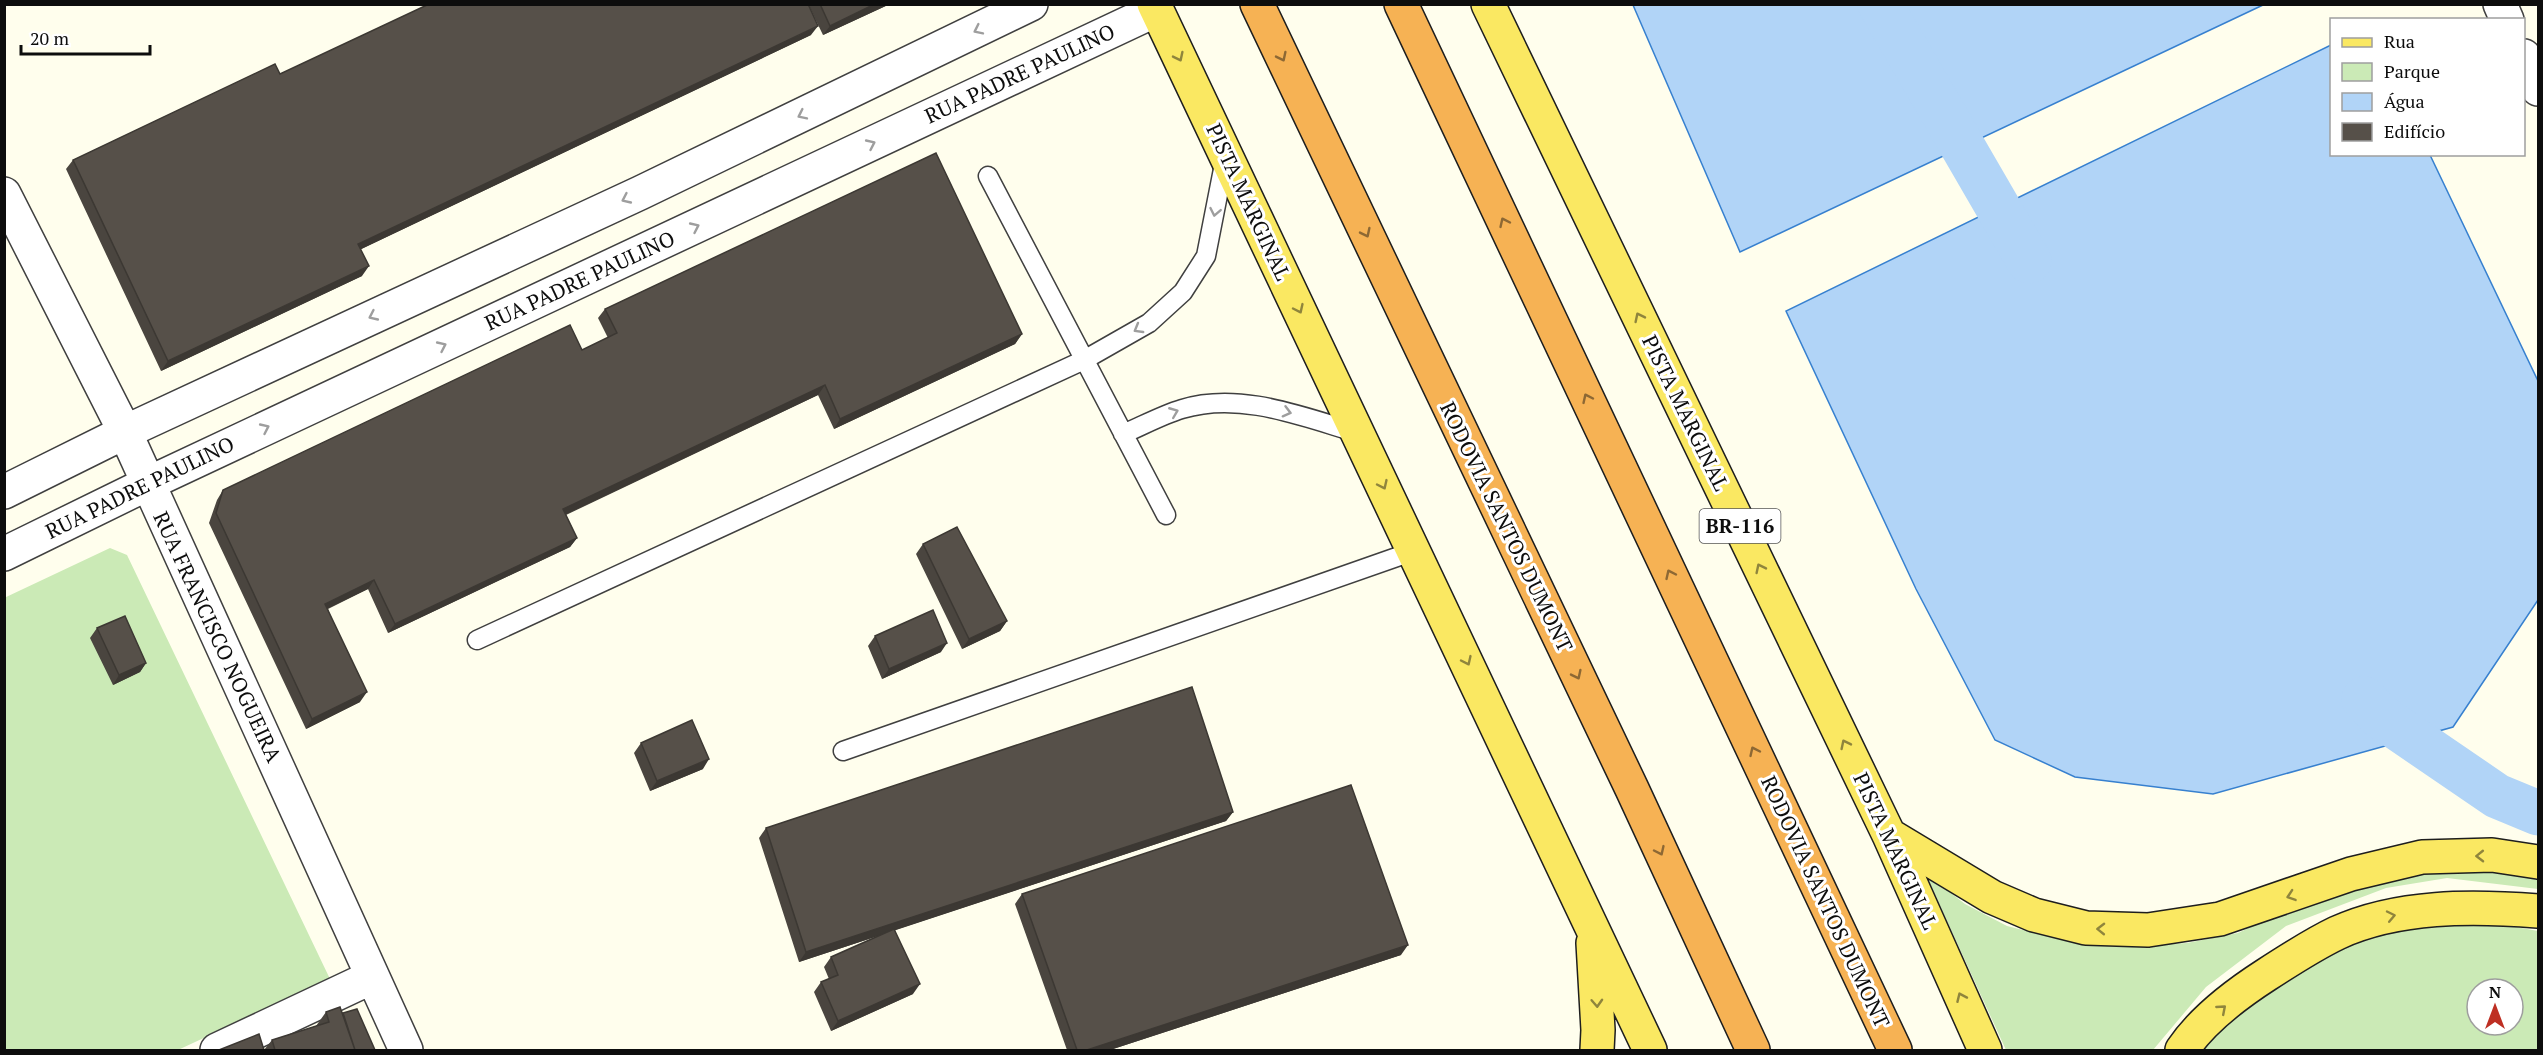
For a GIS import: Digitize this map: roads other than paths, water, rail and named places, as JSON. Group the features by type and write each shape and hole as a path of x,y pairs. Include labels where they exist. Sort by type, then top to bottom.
{"highway":[{"name":"RODOVIA SANTOS DUMONT","path":"1257,4 1627,779 1753,1050"},
{"name":"RODOVIA SANTOS DUMONT","path":"1401,4 1895,1050"}],"main road":[{"name":"PISTA MARGINAL","path":"1488,4 1889,836 1985,1050"},
{"name":"PISTA MARGINAL","path":"1155,7 1592,923 1650,1050"},
{"path":"1889,836 1992,897 2034,915 2086,928 2148,930 2220,919 2351,874 2422,857 2492,855 2538,862"},
{"path":"2182,1050 2195,1031 2244,989 2313,945 2339,932 2372,921 2408,913 2489,907 2538,911"},
{"path":"1592,923 1597,1050"}],"street":[{"path":"4,492 125,432 629,198 1030,4"},
{"path":"2500,4 2506,18"},
{"name":"RUA PADRE PAULINO","path":"4,554 147,484 1155,7"},
{"path":"2525,60 2538,89"},
{"name":"RUA FRANCISCO NOGUEIRA","path":"4,194 125,432 406,1050"},
{"path":"217,1050 372,977"}],"lane":[{"path":"477,640 1084,360 1149,323 1184,292 1206,256 1226,154"},
{"path":"988,177 1166,515"},
{"path":"1123,434 1184,408 1229,403 1279,410 1358,433"},
{"path":"843,751 1414,551"}],"water":[{"path":"1633,5 2263,5 1740,252"},
{"path":"2330,45 2330,156 2430,156 2538,381 2538,600 2453,727 2213,794 2075,777 1995,740 1916,589 1786,311"}],"waterway":[{"path":"1880,4 2029,261"},
{"path":"2364,699 2380,716 2497,796 2538,813"}]}
